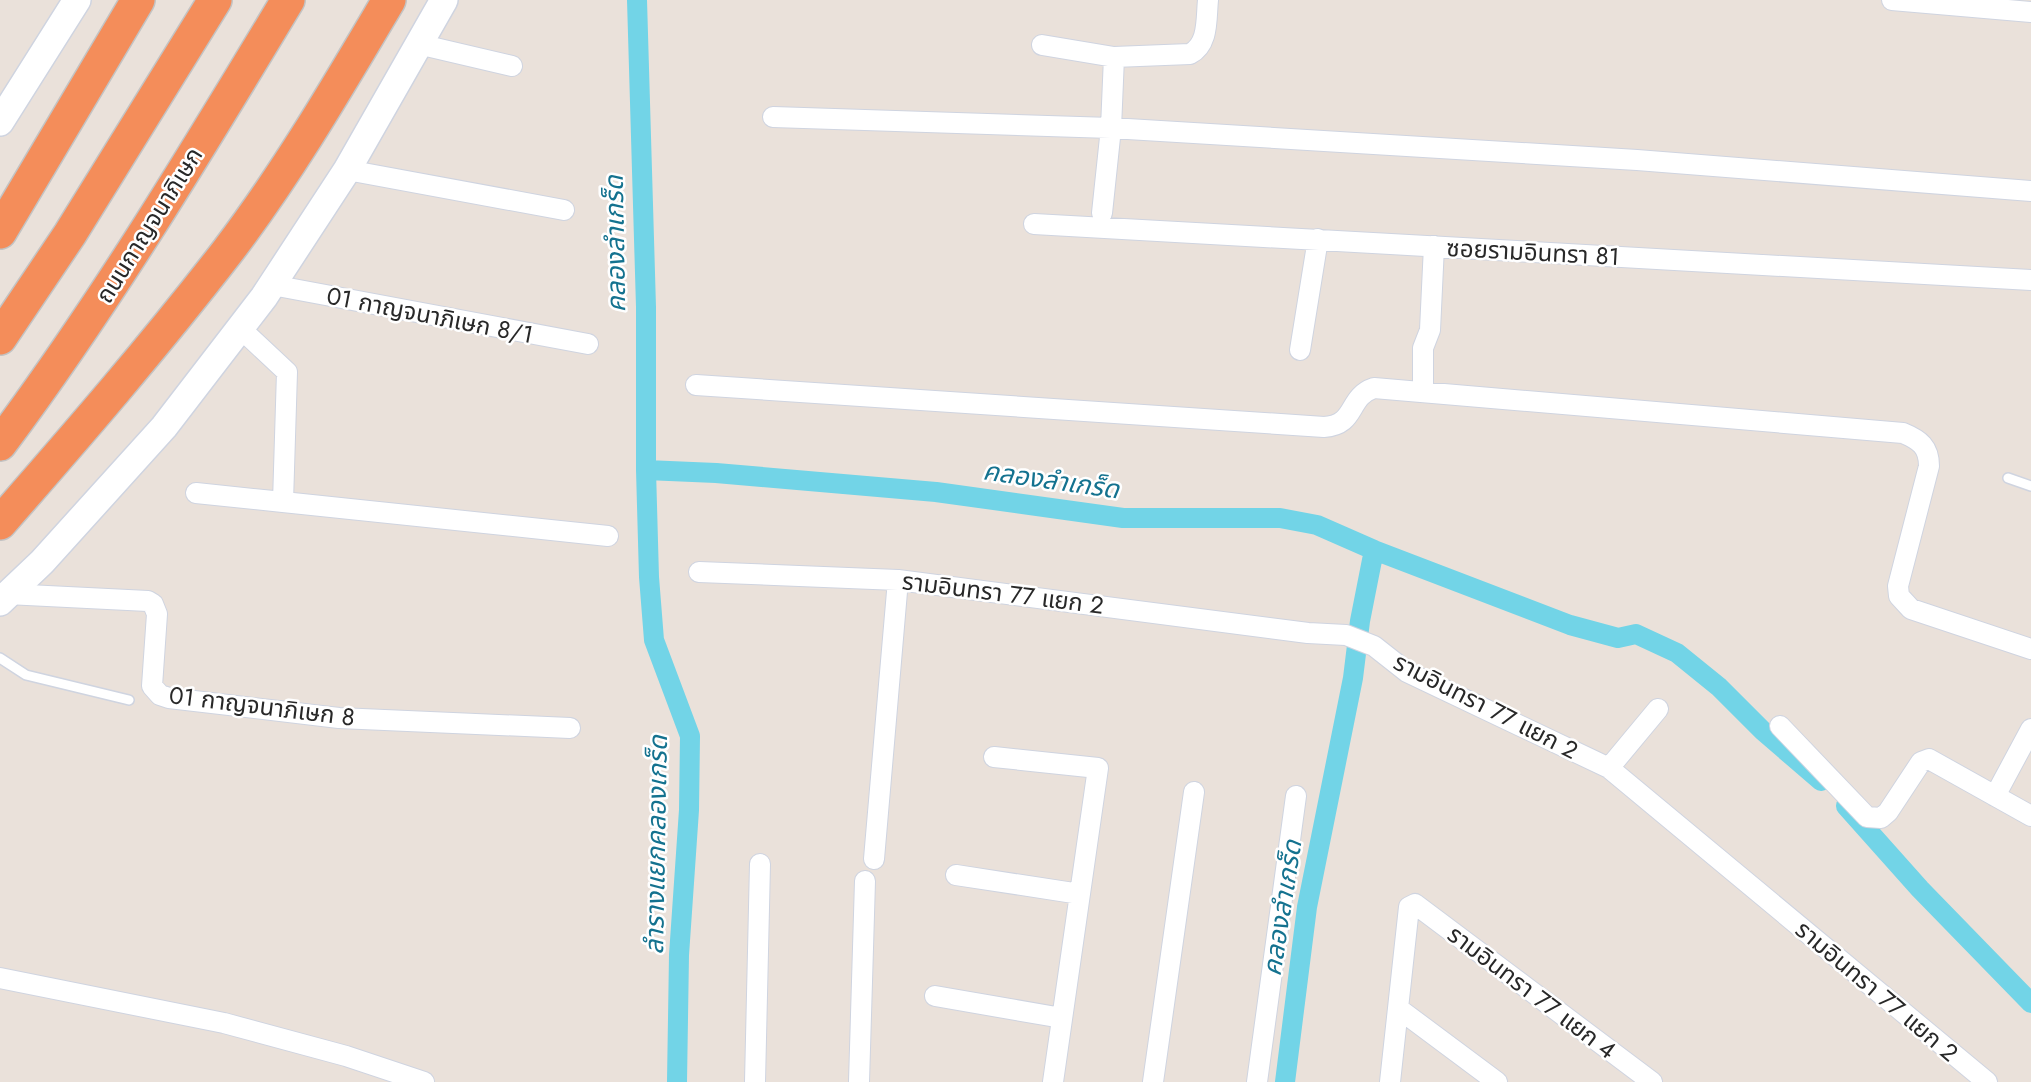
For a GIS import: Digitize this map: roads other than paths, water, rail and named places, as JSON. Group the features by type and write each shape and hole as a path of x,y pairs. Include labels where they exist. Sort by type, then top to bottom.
{"highway":[{"path":"0,232 138,0"},
{"path":"0,338 70,234 215,0"},
{"name":"ถนนกาญจนาภิเษก","path":"0,444 54,371 122,272 288,0"},
{"path":"0,523 107,401 228,250 310,131 389,0"}],"main road":[{"path":"0,122 77,0"},
{"path":"4,598 42,562 164,426 272,285 347,170 444,0"}],"street":[{"path":"1042,45 1114,57 1175,56 1197,50 1204,40 1208,0"},
{"path":"1892,0 2031,12"},
{"path":"418,44 512,66"},
{"path":"1102,213 1111,128 1114,57"},
{"path":"773,117 1111,128 1637,160 2031,191"},
{"path":"347,170 564,210"},
{"name":"ซอยรามอินทรา 81","path":"1034,224 2031,280"},
{"path":"1300,350 1318,239"},
{"path":"1423,392 1423,348 1430,330 1434,246"},
{"name":"01 กาญจนาภิเษก 8/1","path":"272,285 588,344"},
{"path":"240,328 288,372 283,502"},
{"path":"696,385 1324,427 1337,426 1346,420 1359,396 1374,388 1904,433 1917,439 1925,447 1929,466 1898,586 1899,596 1911,609 2031,649"},
{"path":"196,493 608,536"},
{"name":"รามอินทรา 77 แยก 2","path":"699,572 898,580 1308,633 1346,634 1374,646 1407,672 1609,768 1987,1082"},
{"path":"874,859 898,580"},
{"name":"01 กาญจนาภิเษก 8","path":"4,598 148,601 153,604 157,614 152,686 160,695 169,698 339,718 570,728"},
{"path":"1609,768 1658,709"},
{"path":"1780,726 1867,817 1881,818 1888,812 1921,762 1929,759 2031,816"},
{"path":"1995,796 2031,729"},
{"path":"994,758 1098,768 1053,1082"},
{"path":"1153,1082 1194,792"},
{"path":"1257,1082 1296,796"},
{"path":"755,1082 760,864"},
{"path":"956,875 1080,894"},
{"path":"859,1082 865,881"},
{"name":"รามอินทรา 77 แยก 4","path":"1399,1009 1411,904 1415,904 1652,1082"},
{"path":"0,978 224,1023 346,1056 424,1082"},
{"path":"935,996 1062,1018"},
{"path":"1390,1082 1399,1009 1497,1082"}],"lane":[{"path":"2008,478 2031,486"},
{"path":"0,658 26,675 129,700"}],"waterway":[{"name":"คลองลำเกร็ด","path":"637,0 646,307 646,470 716,473 936,492 1123,518 1280,518 1317,525 1374,550 1360,621 1353,678 1307,907 1285,1082"},
{"name":"ลำรางแยกคลองเกร็ด","path":"646,470 649,577 654,640 690,736 689,810 679,955 677,1082"},
{"path":"1374,550 1570,625 1618,638 1636,634 1677,653 1719,687 1763,731 1821,781"},
{"path":"1846,806 1920,889 2031,1003"}]}
